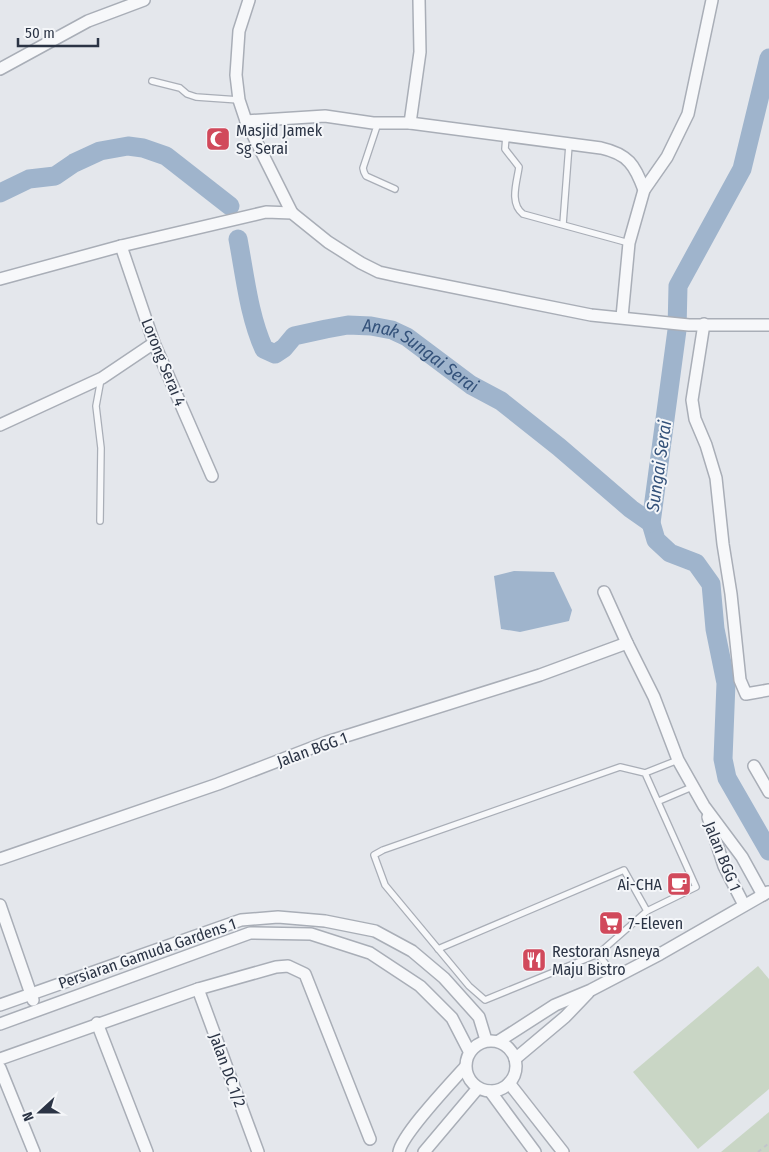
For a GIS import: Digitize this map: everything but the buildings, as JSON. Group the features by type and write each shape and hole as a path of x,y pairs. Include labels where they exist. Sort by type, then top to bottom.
{"street":[{"path":"0,68 88,22 144,0"},
{"path":"250,0 239,31 236,75 239,100 246,121 292,213 328,242 361,263 379,272 591,315 665,321 689,325 769,325"},
{"path":"410,124 420,52 419,0"},
{"path":"622,317 629,243 644,190 667,157 688,114 712,0"},
{"path":"246,121 325,116 378,123 410,124 615,152 625,157 635,168 644,190"},
{"path":"0,278 121,246 266,212 292,213"},
{"name":"Lorong Serai 4","path":"121,246 154,343 212,476"},
{"path":"704,324 692,400 695,419 706,445 716,478 740,680 746,694 769,690"},
{"path":"0,425 102,378 154,343"},
{"name":"Jalan BGG 1","path":"499,1041 555,1005 591,990 660,954 766,893 704,806 678,760 654,698 604,592"},
{"name":"Jalan BGG 1","path":"0,859 218,784 327,742 540,675 627,644"},
{"path":"754,766 769,792"},
{"name":"Jalan BGG 1","path":"704,806 724,866 744,905"},
{"path":"0,905 36,1010"},
{"name":"Persiaran Gamuda Gardens 1","path":"0,1005 241,920 278,917 326,920 375,931 412,952 444,978 479,1018 486,1040"},
{"name":"Persiaran Gamuda Gardens 1","path":"0,1024 250,933 311,934 370,952 420,986 452,1018 470,1051"},
{"path":"0,1058 198,989 276,967 288,966 305,974 370,1139"},
{"name":"Jalan DC 1/2","path":"198,989 258,1152"},
{"name":"Jalan BGG 1","path":"515,1059 565,1017 591,990"},
{"path":"97,1023 147,1152"},
{"path":"486,1040 499,1041 506,1045 515,1059 516,1068 510,1083 497,1090 490,1091 478,1088 467,1076 465,1067 470,1051 474,1046 486,1040"},
{"path":"400,1152 400,1148 414,1126 465,1067"},
{"path":"0,1068 34,1152"},
{"path":"510,1083 564,1152"},
{"path":"424,1152 478,1088"},
{"path":"490,1091 535,1152"}],"lane":[{"path":"152,81 180,88 187,94 196,97 239,100"},
{"path":"378,123 363,168 364,172 366,176 395,189"},
{"path":"506,136 506,149 519,167 514,202 515,206 523,214 629,243"},
{"path":"562,224 569,145"},
{"path":"100,521 101,448 96,406 102,378"},
{"path":"645,772 696,886 648,911 598,954 485,1000 469,986 385,885 374,855 384,850 620,767 645,772 678,760"},
{"path":"659,801 692,786"},
{"path":"438,949 624,870 648,911"},
{"path":"598,954 615,976"}],"path":[{"path":"758,1152 769,1143"}],"green space":[{"path":"758,966 769,979 769,1089 698,1149 633,1072"},
{"path":"769,1112 769,1152 721,1152"}],"water":[{"path":"514,571 554,572 572,610 569,621 520,632 501,629 494,576"}],"waterway":[{"name":"Sungai Serai","path":"769,58 742,169 678,286 677,330 651,523 656,540 670,553 696,563 711,584 715,629 726,683 723,759 727,778 769,851"},
{"name":"Anak Sungai Serai","path":"0,193 29,179 55,176 74,163 100,151 128,146 143,148 166,156 230,206"},
{"name":"Anak Sungai Serai","path":"238,239 251,309 264,349 275,354 284,348 294,336 348,325 371,326 392,330 407,337 471,385 501,401 559,447 631,509 651,523"}],"place":[{"name":"Masjid Jamek Sg Serai","path":"218,139"},
{"name":"Ai-CHA","path":"679,884"},
{"name":"7-Eleven","path":"611,923"},
{"name":"Restoran Asneya Maju Bistro","path":"534,960"}]}
